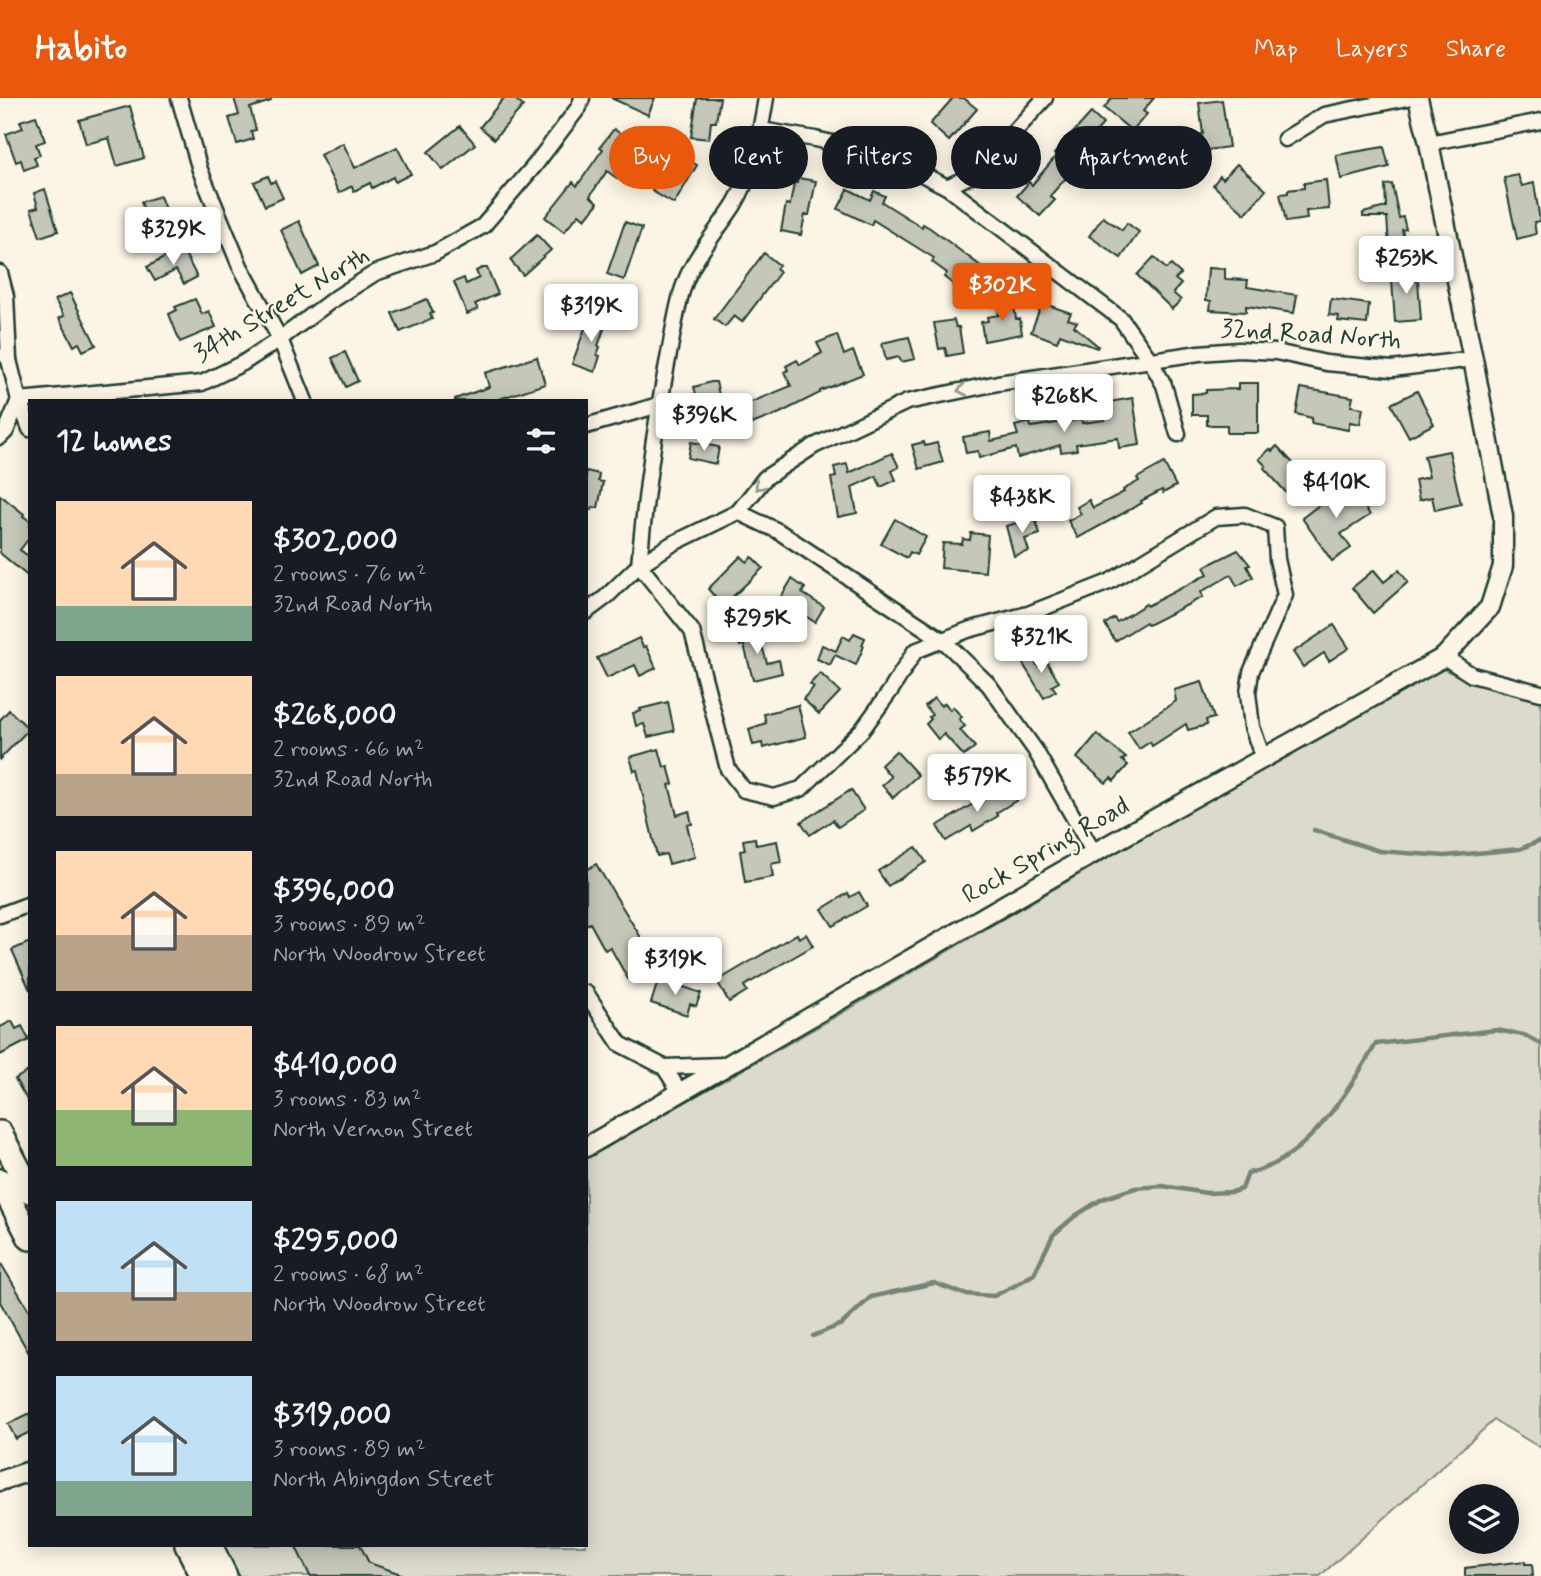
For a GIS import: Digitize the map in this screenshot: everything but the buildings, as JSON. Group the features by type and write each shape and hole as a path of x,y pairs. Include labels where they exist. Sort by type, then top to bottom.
{"main road":[{"path":"0,1133 28,1187"},
{"path":"0,1181 28,1234"},
{"path":"188,1547 202,1576"},
{"path":"210,1547 225,1576"}],"street":[{"path":"179,98 200,170 240,266 279,340 304,399"},
{"name":"34th Street North","path":"30,399 202,383 243,363 375,273 435,253 483,226 542,155 579,107 582,98"},
{"path":"762,126 766,98"},
{"path":"947,187 978,172 1045,98"},
{"path":"1285,139 1324,115 1407,98"},
{"name":"Rock Spring Road","path":"588,1146 1094,853 1444,657 1490,607 1503,566 1503,516 1418,98"},
{"path":"1429,143 1541,121"},
{"path":"808,138 885,155 947,187 1121,319 1150,359 1164,385 1178,434"},
{"path":"741,189 735,203 695,260 682,291 659,405 639,565 692,632 728,769 744,790 774,797 801,789 862,730 915,651 968,630 1028,614 1109,582 1216,517 1245,515 1275,527 1277,559 1285,595 1251,672 1248,693 1252,727 1263,758"},
{"path":"0,273 6,296 5,355 28,424"},
{"name":"32nd Road North","path":"588,610 639,565 672,544 738,512 765,478 814,446 907,402 998,383 1150,359 1239,350 1276,352 1326,363 1391,369 1473,359"},
{"name":"34th Street North","path":"19,400 28,399"},
{"path":"0,437 6,431 19,400"},
{"path":"588,425 659,405"},
{"path":"738,512 778,531 944,641 989,685 1035,750 1094,853"},
{"path":"1444,657 1472,675 1541,693"},
{"path":"0,915 28,905"},
{"path":"588,996 620,1044 664,1066 725,1065"},
{"path":"664,1066 680,1092"},
{"path":"0,1481 28,1472"}],"shaded area":[{"path":"1430,669 1443,669 1466,679 1541,701 1541,1448 1494,1420 1320,1576 235,1576 220,1547 588,1547 588,1158 849,1009"}],"waterway":[{"path":"1314,830 1379,851 1445,856 1520,849 1541,840"},
{"path":"813,1336 842,1324 871,1297 934,1283 964,1294 994,1296 1034,1274 1053,1235 1075,1216 1102,1199 1135,1188 1163,1186 1206,1193 1242,1189 1248,1173 1269,1167 1307,1140 1338,1103 1376,1044 1496,1030 1524,1035 1541,1044"}]}
